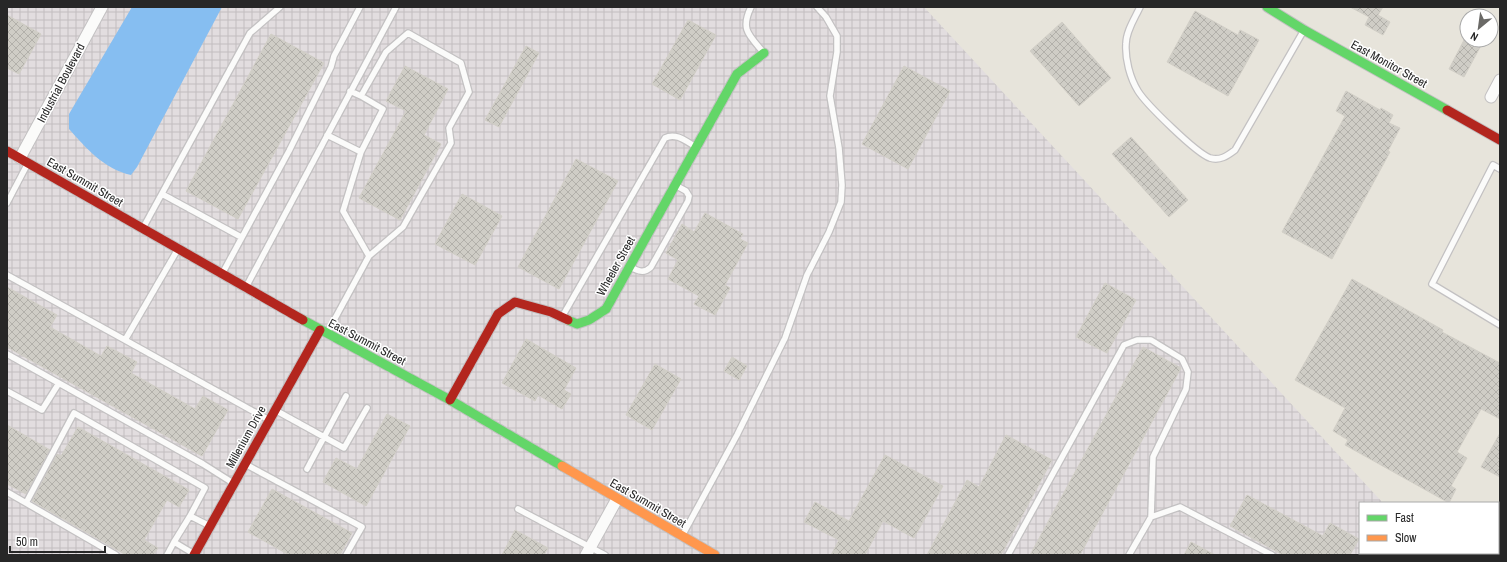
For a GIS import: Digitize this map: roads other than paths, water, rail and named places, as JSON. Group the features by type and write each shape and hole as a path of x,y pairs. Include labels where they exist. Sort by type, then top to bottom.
{"street":[{"name":"Industrial Boulevard","path":"24,161 102,7"},
{"name":"East Monitor Street","path":"1267,7 1304,30 1500,140"},
{"name":"Wheeler Street","path":"450,400 498,314 515,302 551,312 578,324 589,320 606,309 737,74 764,53"},
{"path":"1491,97 1500,80"},
{"name":"East Summit Street","path":"7,151 323,332 450,400 713,555"},
{"name":"Millenium Drive","path":"194,554 269,420 323,332"},
{"path":"588,551 617,499"}],"lane":[{"path":"143,229 250,33 280,7"},
{"path":"222,274 288,151 331,67 334,56 360,7"},
{"path":"246,287 396,7"},
{"path":"751,7 746,17 746,32 764,53"},
{"path":"682,536 737,435 785,338 807,275 829,232 841,202 842,185 839,148 830,96 837,52 837,36 826,17 817,7"},
{"path":"1140,7 1128,32 1126,43 1126,55 1132,80 1145,101 1199,152 1210,158 1219,159 1227,156 1235,150 1304,30"},
{"path":"323,332 369,256 403,227 451,143 450,128 469,92 461,63 408,33 386,52 361,96"},
{"path":"350,91 383,109 361,152 343,211 369,256"},
{"path":"327,135 361,152"},
{"path":"562,317 665,138 675,136 696,147"},
{"path":"7,203 24,161"},
{"path":"1500,169 1493,166 1432,284 1500,325"},
{"path":"629,267 643,272 652,267 688,201 689,196 686,191 675,185"},
{"path":"162,194 241,237"},
{"path":"125,340 178,249"},
{"path":"7,275 269,420"},
{"path":"1008,555 1124,345 1137,340 1151,340 1182,359 1188,372 1186,389 1153,456 1151,517 1129,555"},
{"path":"7,354 234,483"},
{"path":"7,391 42,410 59,383"},
{"path":"307,469 346,396"},
{"path":"275,410 344,448 367,408"},
{"path":"26,503 74,413 205,488 167,555"},
{"path":"245,464 362,527 346,555"},
{"path":"7,492 116,555"},
{"path":"1151,517 1180,506 1272,555"},
{"path":"518,509 588,551 606,555"},
{"path":"190,516 210,526"},
{"path":"174,542 194,554"}],"water":[{"path":"132,7 222,7 137,167 131,175 112,168 96,157 69,129 69,114"}]}
